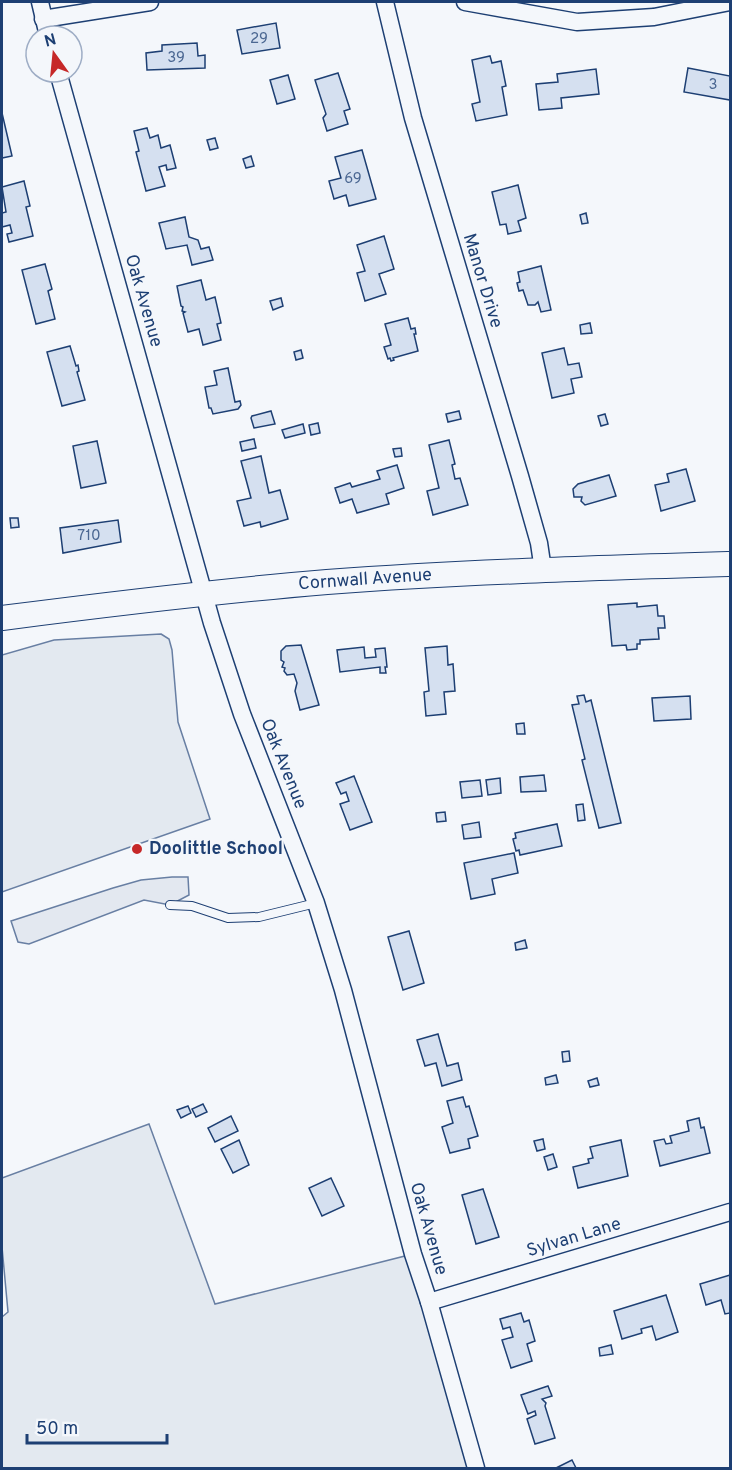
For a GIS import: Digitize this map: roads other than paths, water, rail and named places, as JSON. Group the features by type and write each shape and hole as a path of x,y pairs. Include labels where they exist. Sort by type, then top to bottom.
{"street":[{"path":"40,2 44,24"},
{"path":"43,19 150,2"},
{"name":"Manor Drive","path":"385,2 413,118 520,476 539,543 543,570"},
{"path":"465,2 577,22 654,17 730,2"},
{"name":"Oak Avenue","path":"61,84 203,594 242,714 316,903 343,990 413,1254 476,1468"},
{"name":"Cornwall Avenue","path":"2,618 327,582 543,570 730,564"},
{"name":"Sylvan Lane","path":"429,1302 730,1212"}],"lane":[{"path":"170,905 192,906 228,918 259,917 316,903"}],"place":[{"name":"Doolittle School","path":"137,849"}]}
